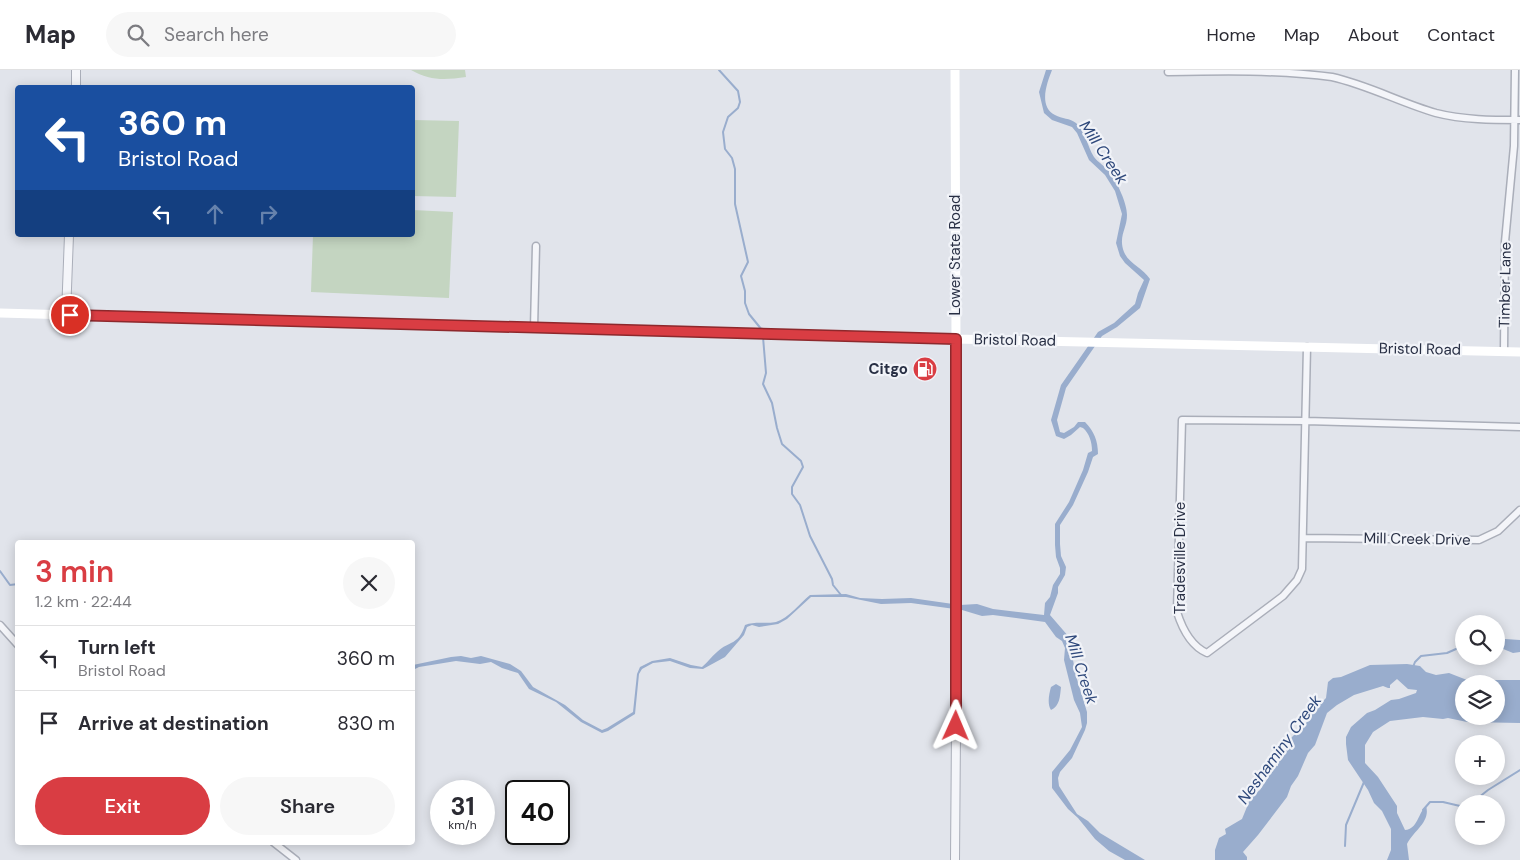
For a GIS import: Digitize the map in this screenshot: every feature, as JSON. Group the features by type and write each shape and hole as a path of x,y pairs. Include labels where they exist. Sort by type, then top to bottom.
{"main road":[{"name":"Lower State Road","path":"955,70 956,339"},
{"name":"Bristol Road","path":"0,313 755,334 1520,352"}],"street":[{"path":"76,70 76,85"},
{"name":"Timber Lane","path":"1504,351 1506,242 1517,120 1515,70"},
{"path":"1168,72 1250,71 1312,74 1352,82 1437,113 1467,118 1517,120"},
{"path":"66,315 69,237"},
{"path":"534,328 536,246"},
{"name":"Lower State Road","path":"955,860 957,603 956,339"},
{"name":"Tradesville Drive","path":"1306,421 1182,420 1177,612 1180,623 1189,638 1206,653 1283,596 1297,580 1302,569 1302,538 1306,421 1308,347"},
{"path":"1306,421 1520,427"},
{"name":"Mill Creek Drive","path":"1302,538 1479,540 1498,531 1520,510"},
{"path":"0,625 15,641"},
{"path":"277,845 296,860"}],"green space":[{"path":"411,70 465,70 466,77 438,79 418,74"},
{"path":"415,120 459,121 456,197 415,196"},
{"path":"415,210 453,212 449,298 311,292 313,237 415,237"}],"water":[{"path":"1046,70 1052,70 1045,94 1047,106 1055,115 1076,123 1094,157 1116,182 1127,210 1127,220 1122,237 1124,252 1129,260 1150,279 1140,308 1117,327 1102,336 1066,388 1057,420 1060,432 1064,433 1078,422 1085,422 1095,436 1098,454 1093,457 1073,505 1060,525 1061,556 1066,567 1065,575 1058,587 1058,593 1050,615 1069,637 1074,650 1073,660 1076,676 1087,712 1085,730 1072,758 1060,772 1058,778 1059,786 1077,814 1088,821 1100,833 1145,860 1125,860 1109,851 1095,839 1052,788 1052,772 1070,750 1082,727 1080,713 1074,700 1064,660 1065,648 1062,641 1056,637 1045,622 993,615 982,616 962,610 911,603 881,604 846,597 811,597 787,619 778,624 759,627 752,625 747,627 744,635 725,657 703,669 690,668 670,661 653,663 642,669 639,674 635,714 602,733 581,722 556,702 529,689 518,673 491,662 480,664 456,661 415,669 415,665 461,656 471,658 481,656 510,664 521,671 533,687 565,705 583,720 602,730 633,712 637,674 640,667 652,661 670,658 702,667 722,648 736,640 745,625 781,620 810,595 846,594 860,598 911,598 960,605 977,604 993,609 1044,615 1045,603 1050,597 1053,585 1060,574 1056,557 1055,524 1069,502 1088,453 1092,451 1090,438 1083,428 1080,427 1064,439 1056,436 1051,420 1061,385 1098,332 1114,323 1135,304 1144,280 1120,256 1116,243 1122,214 1115,191 1105,175 1089,160 1077,133 1072,127 1052,120 1044,113 1039,92"},
{"path":"1505,639 1520,640 1520,652 1513,653 1505,650"},
{"path":"1407,664 1420,666 1426,672 1436,675 1449,673 1455,675 1455,719 1423,717 1390,721 1373,732 1365,745 1365,763 1378,777 1397,806 1397,813 1405,830 1413,827 1426,806 1427,812 1424,822 1407,844 1409,860 1387,860 1391,850 1391,829 1382,811 1374,803 1368,790 1348,760 1346,744 1346,737 1351,727 1367,713 1391,700 1416,693 1417,690 1408,689 1397,679 1390,685 1390,688 1383,686 1354,695 1327,713 1315,745 1308,753 1287,797 1243,852 1247,860 1215,860 1215,850 1219,838 1226,834 1225,829 1242,819 1251,797 1260,790 1268,778 1272,767 1278,766 1278,762 1283,758 1285,744 1311,718 1311,705 1316,699 1323,701 1326,698 1328,682 1333,678 1341,677 1370,665"},
{"path":"1505,680 1520,680 1520,723 1505,723"},
{"path":"1056,684 1061,687 1060,697 1056,706 1051,710 1049,702 1051,687"}],"waterway":[{"path":"719,70 738,91 740,102 738,108 728,117 723,132 725,149 732,158 735,169 735,204 748,262 741,276 745,291 745,303 749,314 762,330"},
{"path":"763,337 766,373 763,384 772,403 782,444 801,461 803,467 792,487 792,494 800,505 810,536 832,579 833,585 841,595"},
{"path":"0,571 10,585 15,584"},
{"path":"1413,667 1421,656 1447,653 1455,649"},
{"path":"1482,795 1520,770"},
{"path":"1345,846 1346,825 1364,782"},
{"path":"1423,810 1430,802 1455,805"}],"place":[{"name":"Citgo","path":"925,369"}],"route":[{"path":"70,315 956,339 956,726"}],"water label":[{"name":"Mill Creek","path":"1104,152"},
{"name":"Mill Creek","path":"1082,669"},
{"name":"Neshaminy Creek","path":"1279,749"}]}
